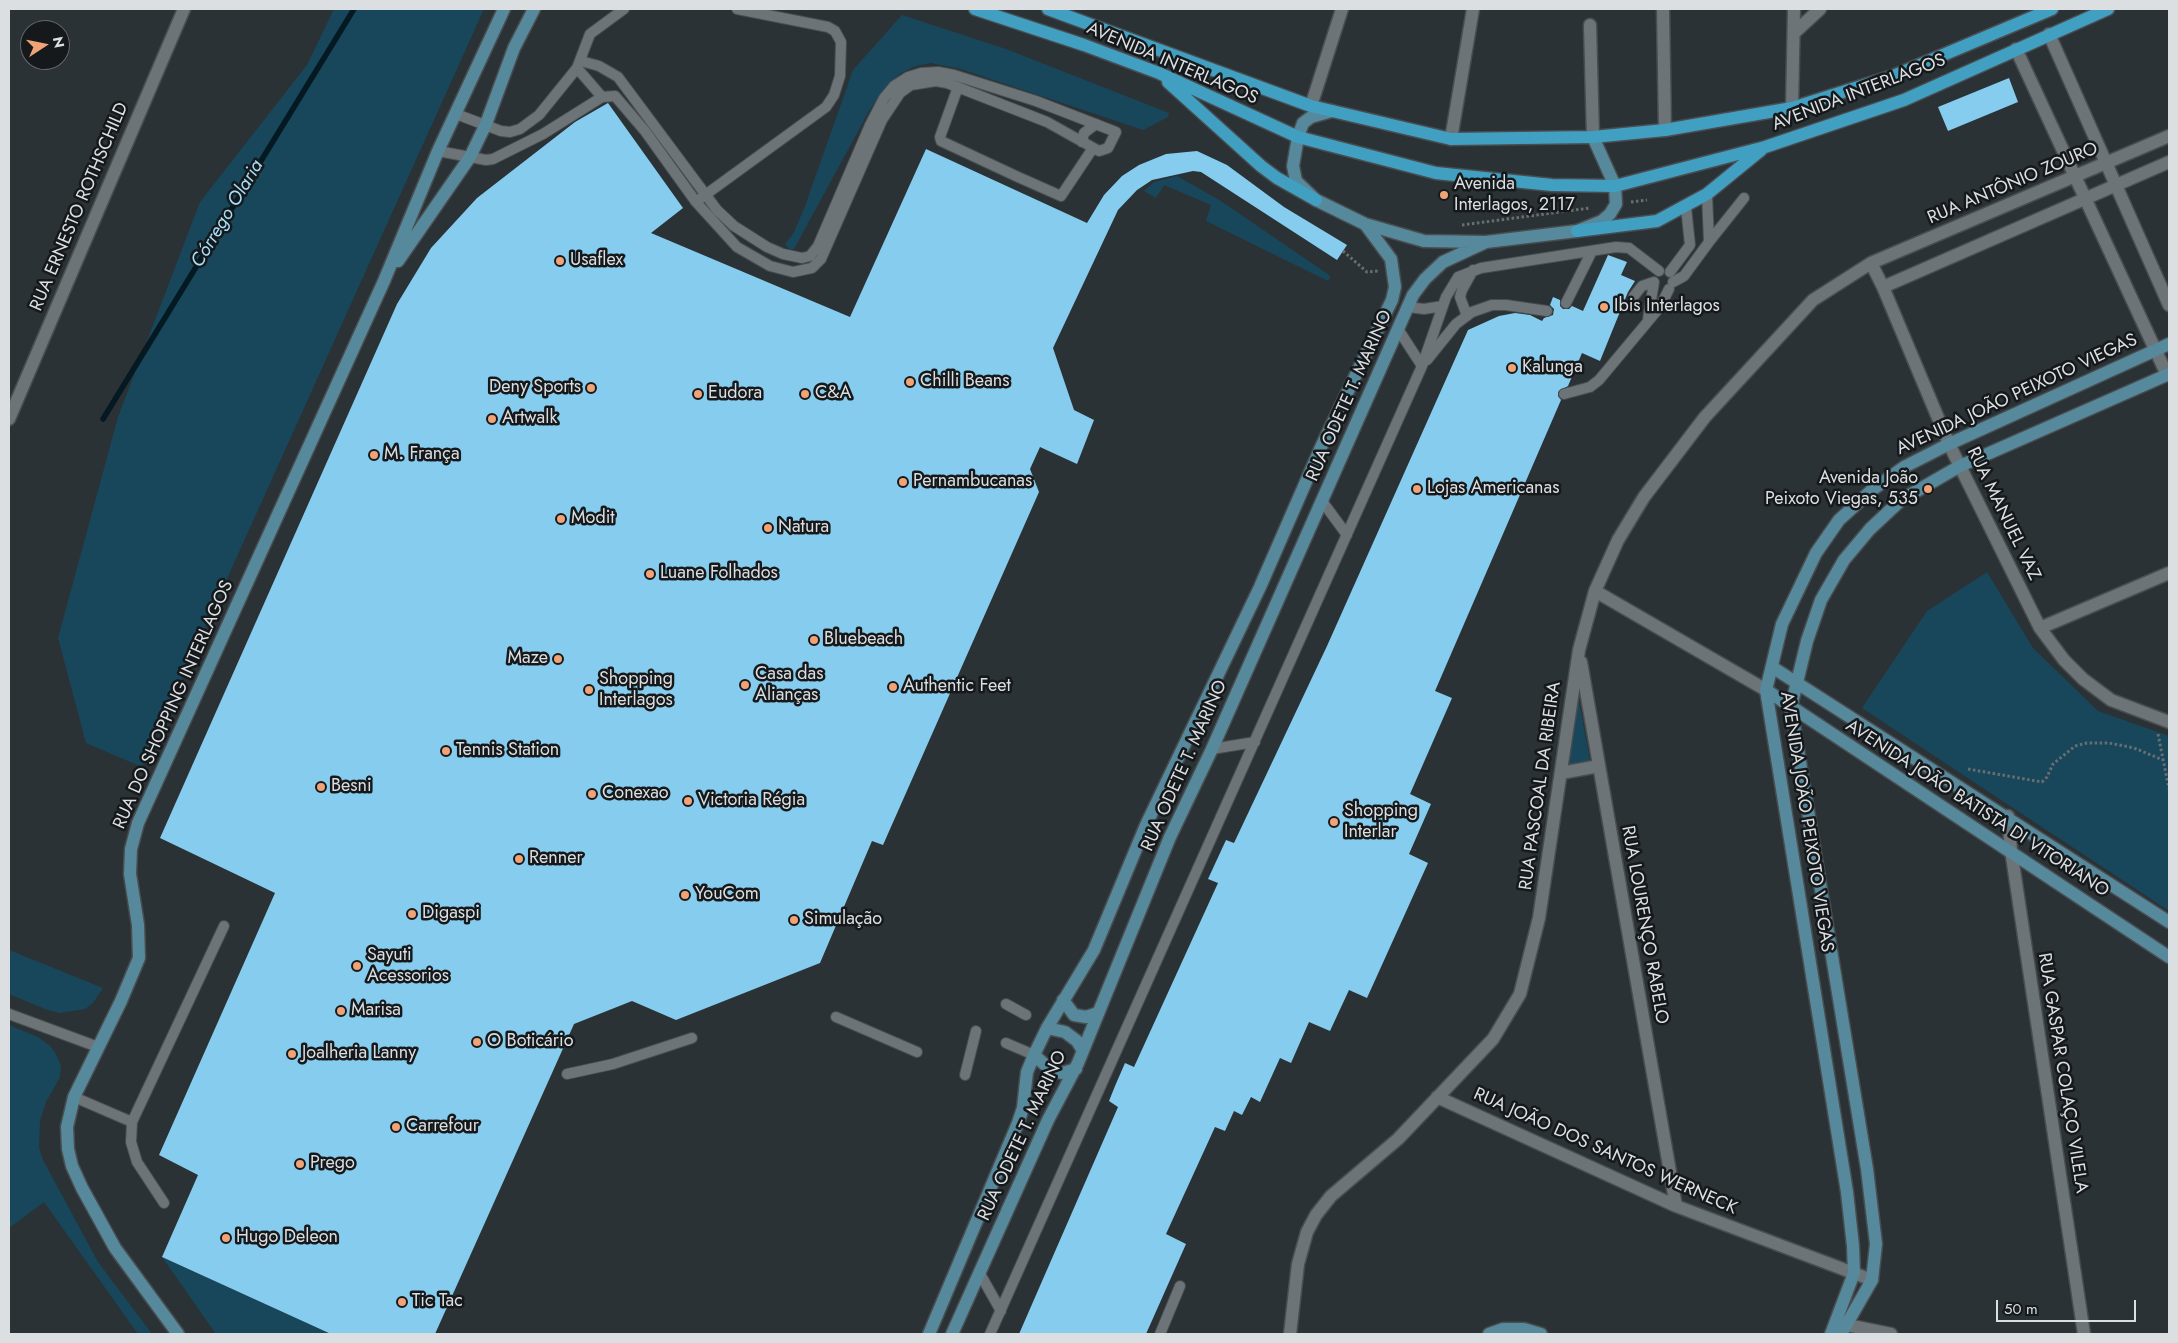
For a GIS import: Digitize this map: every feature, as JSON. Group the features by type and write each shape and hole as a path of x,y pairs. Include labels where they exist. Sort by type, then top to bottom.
{"main road":[{"name":"AVENIDA INTERLAGOS","path":"975,9 1084,45 1159,74 1298,137 1436,173 1552,185 1615,186 1765,147 1904,100 2108,9"},
{"name":"AVENIDA INTERLAGOS","path":"1048,9 1311,106 1452,139 1593,137 1666,130 1792,108 1893,76 2052,9"},
{"path":"1159,74 1261,166 1277,178 1316,200"},
{"path":"1577,231 1642,225 1657,221 1707,194 1765,147"}],"street":[{"name":"RUA ERNESTO ROTHSCHILD","path":"9,417 184,9"},
{"name":"RUA DO SHOPPING INTERLAGOS","path":"178,1334 115,1248 72,1166 66,1127 74,1097 121,1001 139,958 138,925 130,874 132,849 138,823 384,281 438,151 504,9"},
{"name":"RUA DO SHOPPING INTERLAGOS","path":"384,281 470,157 486,124 514,48 534,9"},
{"path":"1311,106 1342,9"},
{"path":"1452,139 1473,9"},
{"path":"1663,9 1666,130"},
{"path":"1792,108 1794,9"},
{"path":"1794,33 1820,9"},
{"path":"1332,111 1308,119 1303,123 1298,137 1293,173 1296,181 1316,200 1365,224 1424,241 1486,242 1577,231 1602,221 1610,214 1616,204 1615,186 1593,137 1590,25"},
{"path":"2049,34 2169,305"},
{"path":"2016,49 2168,374"},
{"name":"RUA ANTÔNIO ZOURO","path":"1871,264 2169,136"},
{"path":"1883,287 2169,162"},
{"name":"RUA ODETE T. MARINO","path":"929,1334 1018,1122 1023,1108 1027,1072 1034,1055 1063,1000 1083,972 1094,950 1146,825 1260,587 1322,445 1392,300 1395,287 1391,259 1365,224"},
{"name":"RUA ODETE T. MARINO","path":"952,1334 1048,1120 1076,1069 1170,837 1212,749 1408,307 1422,282 1443,262 1486,242"},
{"name":"RUA MANUEL VAZ","path":"1871,264 1883,287 1949,444 2040,628 2064,660 2083,679 2111,700 2169,722"},
{"name":"RUA PASCOAL DA RIBEIRA","path":"1290,1334 1298,1264 1307,1232 1316,1215 1330,1196 1398,1139 1493,1039 1520,994 1540,918 1579,650 1595,591 1618,540 1644,497 1706,417 1812,300 1871,264"},
{"name":"AVENIDA JOÃO PEIXOTO VIEGAS","path":"1831,1334 1854,1273 1847,1192 1766,690 1782,624 1797,589 1816,553 1839,520 1872,490 1904,466 2169,344"},
{"name":"AVENIDA JOÃO PEIXOTO VIEGAS","path":"1844,1330 1872,1280 1876,1244 1867,1169 1791,707 1807,642 1821,600 1844,560 1870,529 1900,500 1960,466 2168,374"},
{"path":"2040,628 2169,573"},
{"path":"1595,591 1766,690"},
{"name":"RUA LOURENÇO RABELO","path":"1579,650 1676,1206"},
{"name":"AVENIDA JOÃO BATISTA DI VITORIANO","path":"1772,667 2008,816 2169,922"},
{"name":"AVENIDA JOÃO BATISTA DI VITORIANO","path":"1766,690 2011,850 2169,957"},
{"path":"1560,773 1599,766"},
{"name":"RUA GASPAR COLAÇO VILELA","path":"2008,816 2011,850 2084,1334"},
{"path":"1063,1000 1074,1015 1086,1017 1098,1013"},
{"path":"1047,1028 1065,1032 1077,1041 1083,1051"},
{"path":"1034,1055 1052,1071 1063,1073 1076,1069"},
{"name":"RUA JOÃO DOS SANTOS WERNECK","path":"1438,1097 1676,1206 1872,1280"},
{"path":"1489,1334 1503,1330 1524,1329 1541,1334"},
{"path":"1844,1330 1891,1334"}],"lane":[{"path":"456,114 510,132 520,129 539,115 579,65 590,34 624,9"},
{"path":"696,202 826,107 834,95 840,76 842,42 835,31 828,27 737,9"},
{"path":"579,65 602,97"},
{"path":"438,151 486,160 500,157 543,134 602,97 612,95 620,98 696,202 737,247 770,266 784,271 799,271 812,268 820,259 882,120 895,99 911,85 936,81 958,87 1047,122 1093,148 1104,151 1112,142 1116,132 1036,101 954,75 938,72 921,73 908,77 894,86 881,105 816,248 810,256 802,258 783,254 768,247 734,226 706,195 618,77 600,66 579,65"},
{"path":"958,87 940,137 941,141 1061,196 1093,148"},
{"path":"1082,142 1087,130 1096,124"},
{"path":"1707,194 1709,242"},
{"path":"1654,282 1661,289 1684,276 1744,198"},
{"path":"1564,394 1590,387 1599,380 1660,306 1671,285 1670,272 1690,244 1686,207"},
{"path":"990,1334 1422,366 1443,306 1458,277 1473,270 1616,247 1628,248 1659,271 1670,272"},
{"path":"816,248 820,259"},
{"path":"1566,303 1592,251"},
{"path":"1467,316 1460,297 1473,270"},
{"path":"1648,319 1654,278 1659,271"},
{"path":"1634,296 1642,286 1654,282"},
{"path":"1422,366 1456,324 1467,316 1492,305 1506,305 1547,311"},
{"path":"1408,307 1424,309 1443,306"},
{"path":"1398,329 1422,366"},
{"path":"1322,501 1347,535"},
{"path":"1212,749 1255,742"},
{"path":"164,1203 137,1162 131,1142 132,1122 224,926"},
{"path":"1006,1004 1026,1015"},
{"path":"9,1014 98,1047"},
{"path":"836,1017 917,1052"},
{"path":"965,1075 976,1031"},
{"path":"567,1074 613,1064 692,1038"},
{"path":"1006,1044 1034,1055"},
{"path":"74,1097 132,1122"},
{"path":"979,1272 1001,1311"},
{"path":"1160,1334 1180,1286"}],"path":[{"path":"1460,225 1647,200"},
{"path":"1343,251 1367,272 1393,269"},
{"path":"2154,717 2169,789"},
{"path":"1968,768 2042,782 2047,777 2053,764 2075,746 2087,743 2109,743 2134,748 2163,760"}],"shaded area":[{"path":"334,9 484,9 142,767 86,743 58,638 118,417 200,202 307,65"},
{"path":"902,15 1006,49 1169,113 1168,117 1143,130 961,69 931,63 916,66 901,73 886,87 869,111 794,249 790,250 785,244 793,234 804,209 853,70"},
{"path":"1177,176 1221,201 1329,275 1328,281 1206,221 1211,205 1164,185 1156,198 1144,191 1154,182"},
{"path":"1987,572 2033,648 2098,711 2169,736 2169,911 1862,708 1927,611"},
{"path":"1578,696 1591,766 1567,769"},
{"path":"9,950 103,988 93,1003 85,1009 59,1013 45,1009 9,994"},
{"path":"9,1025 38,1037 50,1046 56,1054 61,1066 60,1077 46,1102 40,1121 39,1148 43,1160 98,1262 152,1334 138,1334 44,1202 9,1228"},
{"path":"162,1257 331,1334 216,1334"}],"building":[{"path":"2009,78 2018,102 1948,131 1938,107"},
{"name":"Shopping Interlagos","path":"608,103 683,208 651,233 850,317 926,149 1087,223 1104,195 1122,176 1139,165 1166,154 1197,151 1227,165 1284,207 1347,245 1337,260 1201,172 1193,171 1152,180 1137,190 1118,210 1053,348 1074,410 1094,420 1077,464 1040,447 1030,469 1039,492 883,845 872,841 820,963 676,1020 632,1001 574,1024 435,1334 331,1334 162,1257 198,1175 159,1155 275,893 160,838 397,304 431,248 477,198 575,122"},
{"name":"Shopping Interlar","path":"1608,255 1627,262 1621,275 1635,281 1628,292 1600,361 1582,353 1568,386 1558,392 1561,400 1435,691 1452,698 1410,794 1431,804 1409,854 1428,863 1367,998 1349,990 1330,1031 1309,1022 1291,1063 1280,1058 1260,1102 1251,1097 1242,1115 1234,1111 1225,1131 1215,1127 1166,1234 1186,1244 1146,1334 1019,1334 1118,1107 1109,1101 1125,1063 1134,1067 1218,883 1208,879 1226,840 1234,843 1327,646 1468,330 1499,316 1515,313 1530,315 1542,321 1544,318 1553,315 1554,309 1550,305 1553,297 1560,300 1560,306 1563,309 1569,309 1572,306 1583,311"}],"waterway":[{"name":"Córrego Olaria","path":"103,419 354,9"}],"place":[{"name":"Avenida Interlagos, 2117","path":"1444,195"},
{"name":"Usaflex","path":"560,261"},
{"name":"Ibis Interlagos","path":"1604,307"},
{"name":"Kalunga","path":"1512,368"},
{"name":"Chilli Beans","path":"910,382"},
{"name":"Deny Sports","path":"591,388"},
{"name":"Eudora","path":"698,394"},
{"name":"C&A","path":"805,394"},
{"name":"Artwalk","path":"492,419"},
{"name":"M. França","path":"374,455"},
{"name":"Pernambucanas","path":"903,482"},
{"name":"Lojas Americanas","path":"1417,489"},
{"name":"Avenida João Peixoto Viegas, 535","path":"1928,489"},
{"name":"Modit","path":"561,519"},
{"name":"Natura","path":"768,528"},
{"name":"Luane Folhados","path":"650,574"},
{"name":"Bluebeach","path":"814,640"},
{"name":"Maze","path":"558,659"},
{"name":"Casa das Alianças","path":"745,685"},
{"name":"Authentic Feet","path":"893,687"},
{"name":"Shopping Interlagos","path":"589,690"},
{"name":"Tennis Station","path":"446,751"},
{"name":"Besni","path":"321,787"},
{"name":"Conexao","path":"592,794"},
{"name":"Victoria Régia","path":"688,801"},
{"name":"Shopping Interlar","path":"1334,822"},
{"name":"Renner","path":"519,859"},
{"name":"YouCom","path":"685,895"},
{"name":"Digaspi","path":"412,914"},
{"name":"Simulação","path":"794,920"},
{"name":"Sayuti Acessorios","path":"357,966"},
{"name":"Marisa","path":"341,1011"},
{"name":"O Boticário","path":"477,1042"},
{"name":"Joalheria Lanny","path":"292,1054"},
{"name":"Carrefour","path":"396,1127"},
{"name":"Prego","path":"300,1164"},
{"name":"Hugo Deleon","path":"226,1238"},
{"name":"Tic Tac","path":"402,1302"}]}
